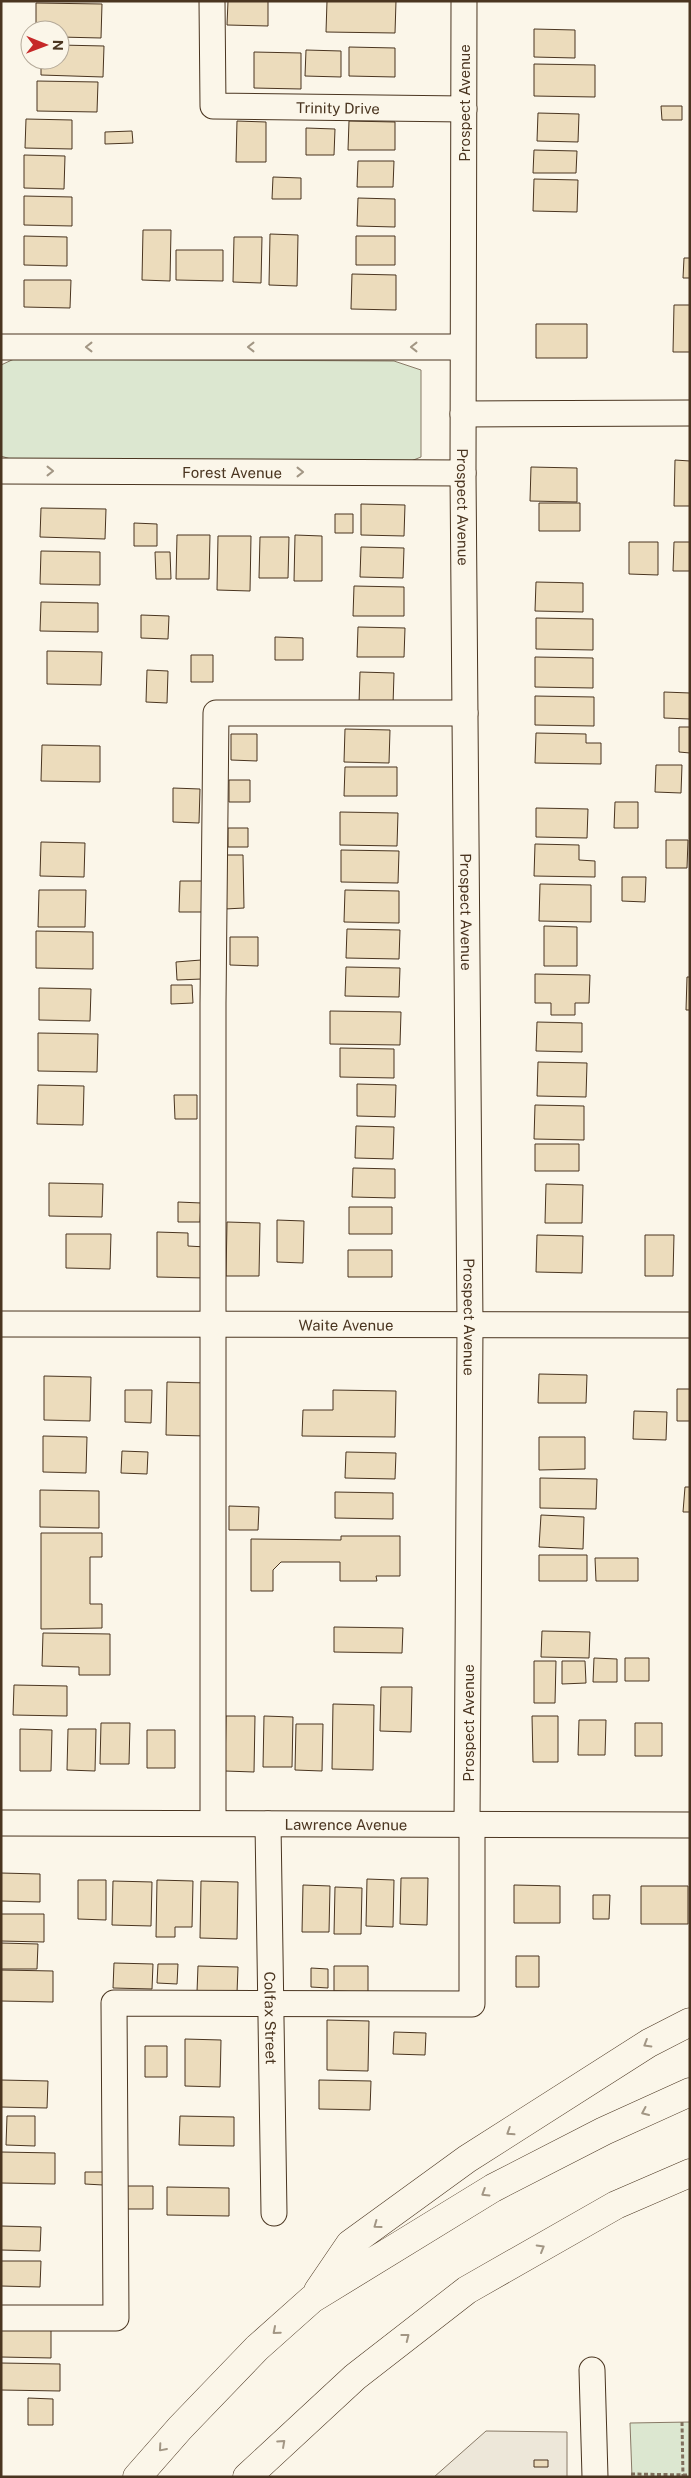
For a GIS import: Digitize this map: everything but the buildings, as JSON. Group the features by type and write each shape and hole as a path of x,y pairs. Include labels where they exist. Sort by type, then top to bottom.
{"highway":[{"path":"312,2299 350,2244 467,2159 649,2043 690,2022"},
{"path":"137,2477 180,2428 257,2348 312,2299 501,2183 595,2135 690,2092"},
{"path":"248,2477 355,2377 467,2290 616,2205 690,2173"}],"street":[{"name":"Trinity Drive","path":"212,1 213,106 464,109"},
{"name":"Prospect Avenue","path":"271,2003 472,2004 470,1325 462,347 464,1"},
{"path":"1,347 462,347"},
{"path":"463,414 690,413"},
{"name":"Forest Avenue","path":"1,471 463,472"},
{"path":"213,1823 213,1004 216,713 328,715 465,712"},
{"name":"Waite Avenue","path":"1,1324 690,1325"},
{"name":"Lawrence Avenue","path":"1,1823 690,1825"},
{"name":"Colfax Street","path":"268,1824 274,2213"},
{"path":"1,2318 116,2318 114,2002 271,2003"},
{"path":"592,2370 595,2477"}],"path":[{"path":"682,2422 683,2476"},
{"path":"632,2474 690,2475"}],"green space":[{"path":"14,359 394,361 421,370 421,457 401,465 20,462 1,456 1,365"},
{"path":"690,2422 690,2477 632,2477 630,2423"}],"shaded area":[{"path":"486,2431 567,2432 567,2477 434,2477"}]}
